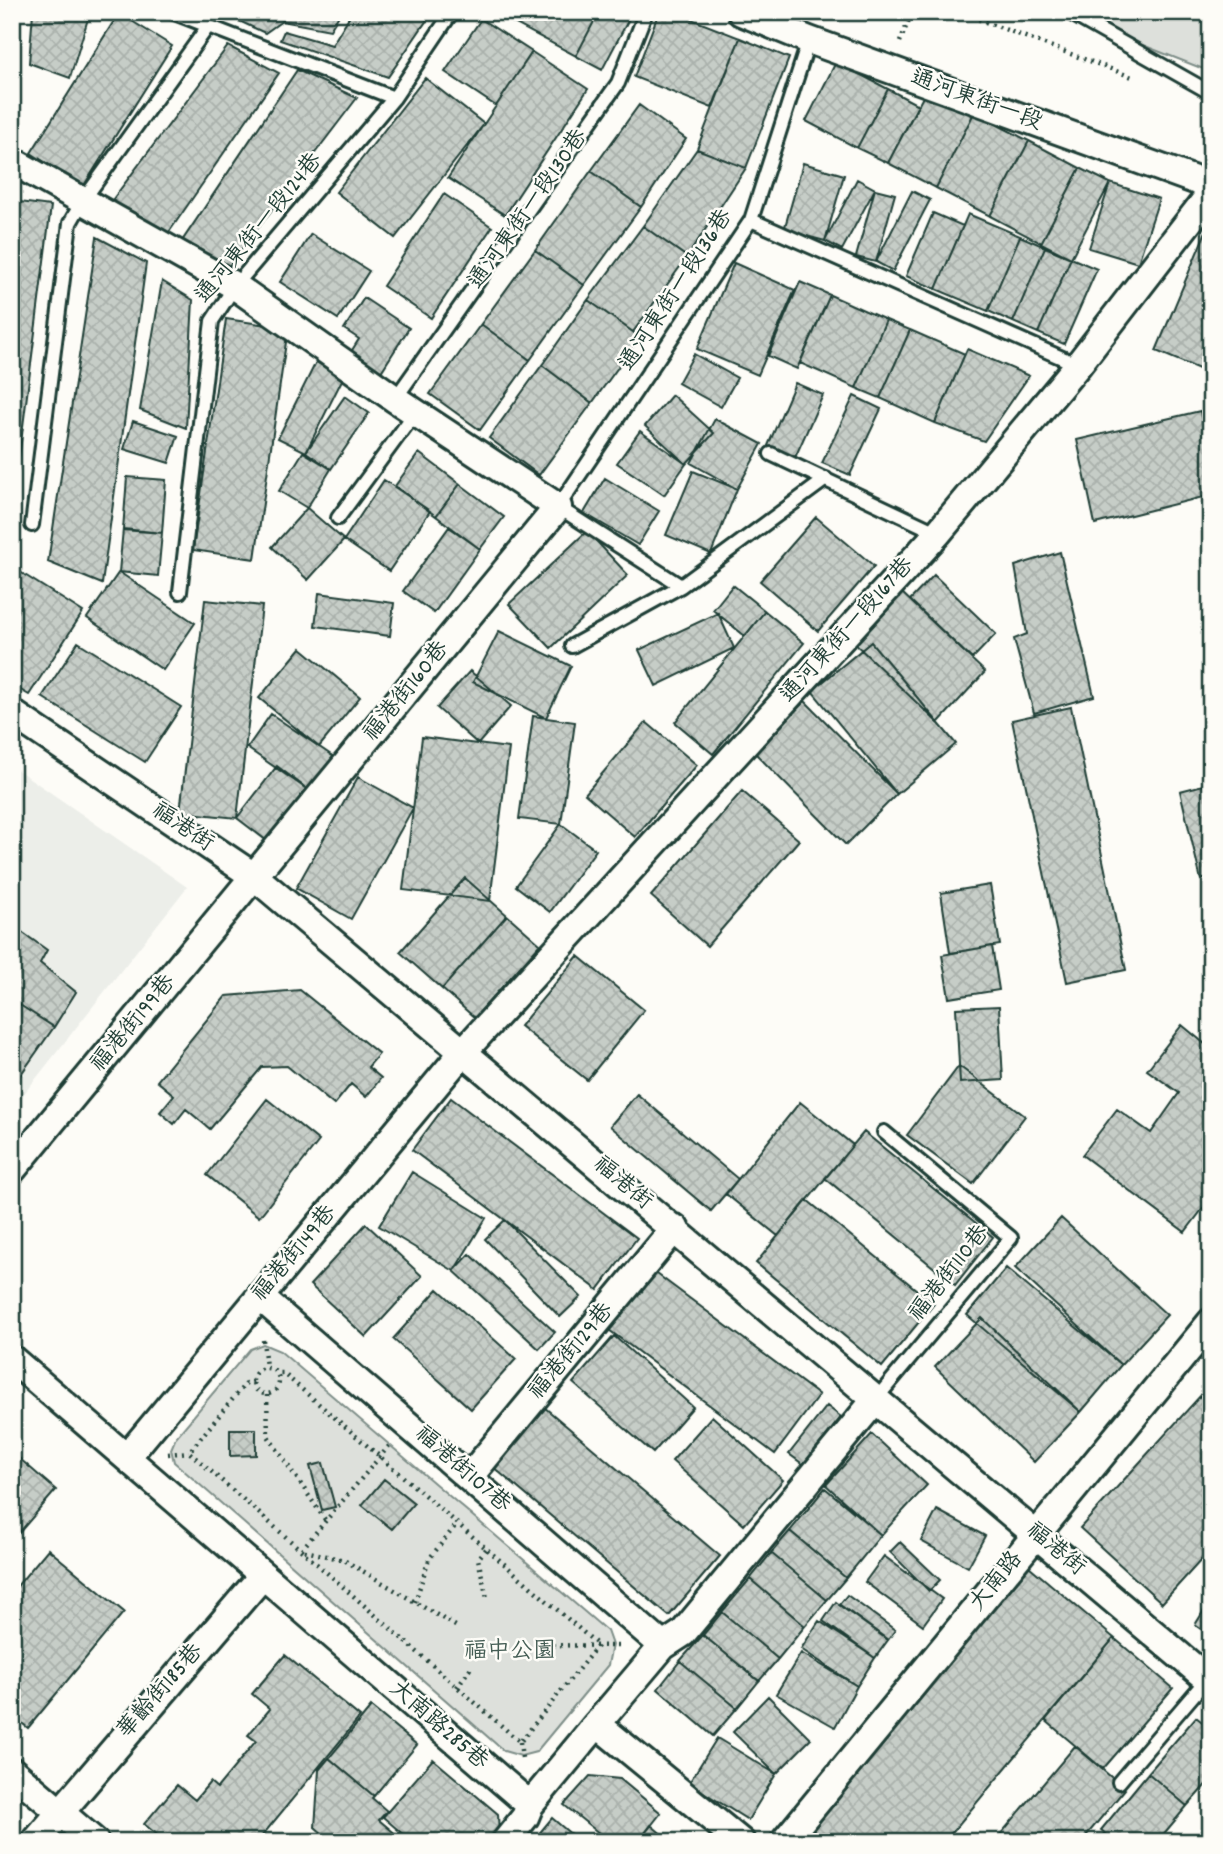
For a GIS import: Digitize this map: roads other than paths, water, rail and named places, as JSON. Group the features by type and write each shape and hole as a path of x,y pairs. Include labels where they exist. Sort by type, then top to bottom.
{"street":[{"name":"通河東街一段","path":"741,12 808,40 1211,186"},
{"path":"12,161 235,286 405,406 558,508"},
{"name":"通河東街一段167巷","path":"464,1052 937,533 1079,365 1211,193"},
{"name":"福港街160巷","path":"255,877 558,508"},
{"name":"福港街","path":"12,713 255,877 1209,1680"},
{"name":"福港街199巷","path":"12,1170 255,877"},
{"name":"福港街149巷","path":"127,1457 464,1052"},
{"name":"福港街129巷","path":"470,1476 675,1228"},
{"name":"福港街107巷","path":"260,1297 470,1476 663,1646"},
{"name":"大南路","path":"784,1842 1211,1322"},
{"name":"大南路285巷","path":"12,1359 530,1805"},
{"path":"505,1842 525,1817 530,1805 597,1724 663,1646 683,1633 876,1399"},
{"name":"華齡街185巷","path":"34,1842 263,1575"},
{"path":"597,1724 741,1842"},
{"path":"12,1772 95,1842"}],"lane":[{"path":"172,12 394,98"},
{"name":"通河東街一段124巷","path":"180,592 212,321 235,286 394,98 452,12"},
{"name":"通河東街一段130巷","path":"338,518 405,406 618,83 646,12"},
{"path":"1068,12 1211,93"},
{"path":"32,525 70,223 82,201 209,25"},
{"name":"通河東街一段136巷","path":"558,508 751,220 808,40"},
{"path":"751,220 1079,365"},
{"path":"771,454 937,533"},
{"path":"572,646 681,586 826,479"},
{"path":"558,508 681,586"},
{"name":"福港街110巷","path":"876,1399 1011,1238 884,1132"},
{"path":"1119,1782 1209,1680"}],"park label":[{"name":"福中公園","path":"510,1652"}]}
